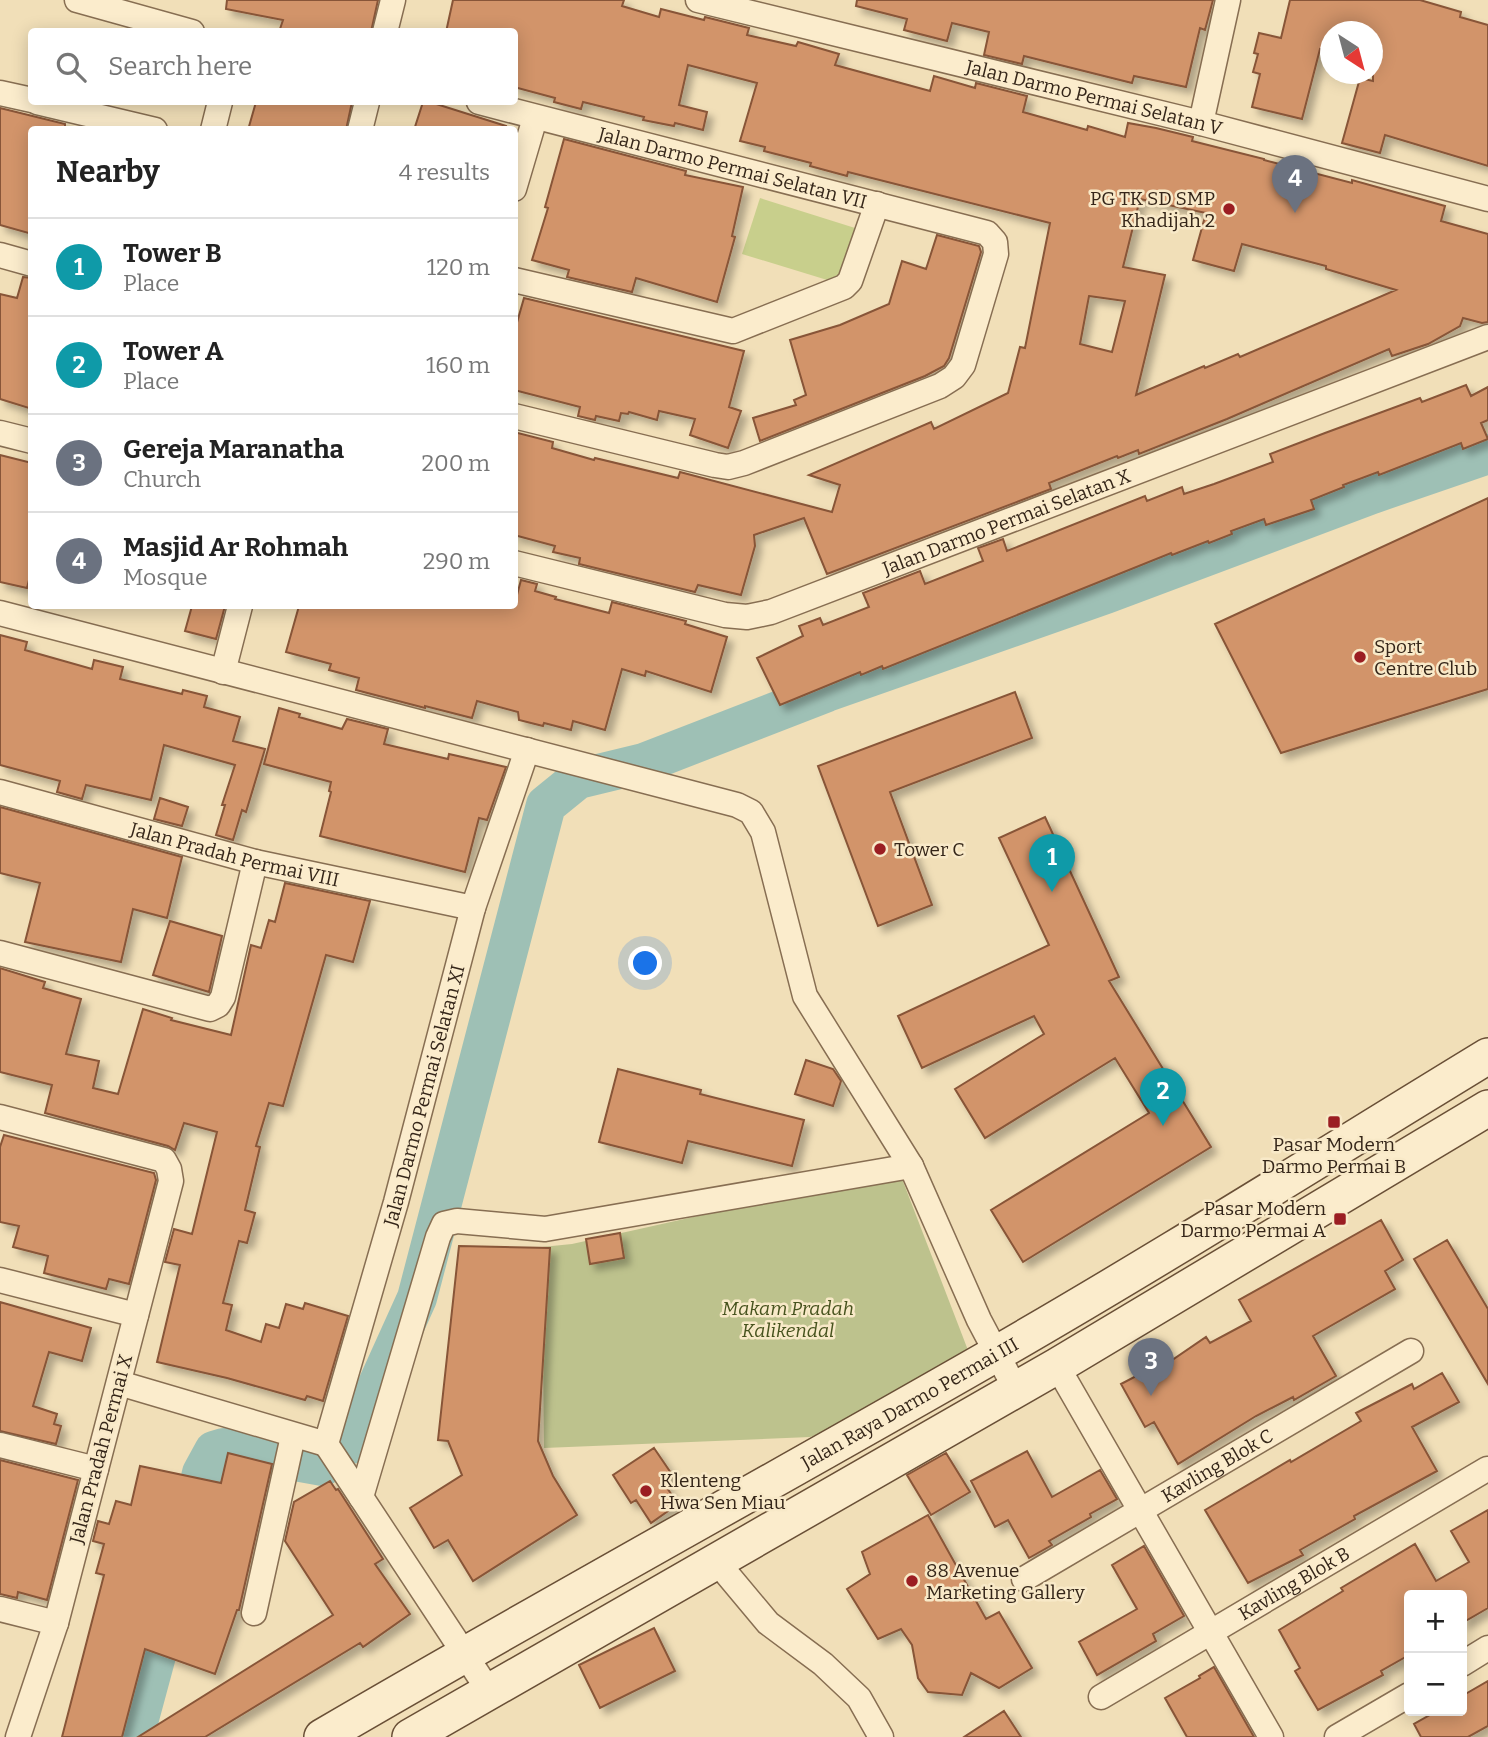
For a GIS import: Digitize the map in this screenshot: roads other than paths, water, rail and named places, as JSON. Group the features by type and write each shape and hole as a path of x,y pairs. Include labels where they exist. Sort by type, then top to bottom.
{"main road":[{"name":"Jalan Raya Darmo Permai III","path":"322,1737 996,1353 1210,1227 1488,1056"},
{"path":"410,1737 1016,1390 1488,1108"},
{"path":"1210,1227 1232,1262"},
{"path":"787,1471 809,1508"}],"street":[{"path":"77,0 178,28"},
{"path":"386,28 393,0"},
{"name":"Jalan Darmo Permai Selatan V","path":"698,0 1201,123 1488,199"},
{"path":"1201,123 1228,0"},
{"path":"0,93 28,100"},
{"path":"51,105 138,126"},
{"path":"214,126 219,105"},
{"path":"361,126 366,105"},
{"name":"Jalan Darmo Permai Selatan VII","path":"490,105 987,233 995,242 996,254 963,365 954,377 940,386 744,463 729,467 715,465 518,417"},
{"path":"518,175 535,118"},
{"path":"518,282 724,330 743,329 844,287 850,281 877,204"},
{"path":"0,255 28,263"},
{"name":"Jalan Darmo Permai Selatan X","path":"518,564 725,615 747,617 771,612 1488,337"},
{"path":"0,433 28,440"},
{"path":"223,672 239,609"},
{"path":"0,613 624,775 737,805 751,812 763,832 805,996 911,1166 996,1353 1016,1390"},
{"name":"Jalan Darmo Permai Selatan XI","path":"326,1444 396,1202 472,908 527,750"},
{"name":"Jalan Pradah Permai VIII","path":"0,792 255,862 472,908"},
{"path":"0,953 210,1009 218,1005 223,997 255,862"},
{"name":"Jalan Pradah Permai X","path":"0,1117 164,1160 171,1181 56,1623 18,1737"},
{"path":"361,1497 444,1224 457,1221 545,1229 911,1166"},
{"path":"0,1280 136,1315"},
{"name":"Kavling Blok C","path":"1024,1579 1411,1351"},
{"path":"1057,1366 1272,1737"},
{"path":"119,1383 326,1444 489,1691"},
{"path":"254,1613 293,1436"},
{"path":"0,1446 96,1469"},
{"name":"Kavling Blok B","path":"1101,1697 1487,1469"},
{"path":"717,1562 768,1623 823,1664 859,1698 881,1737"},
{"path":"0,1609 56,1623"},
{"path":"1467,1661 1488,1648"},
{"path":"1337,1737 1404,1698"}],"waterway":[{"path":"351,1444 417,1298 546,805 578,779 644,763 827,692 1106,594 1372,494 1488,454"},
{"path":"188,1533 202,1473 214,1451 224,1448 266,1456"},
{"path":"295,1461 323,1466"},
{"path":"134,1737 171,1600"}],"place":[{"name":"PG TK SD SMP Khadijah 2","path":"1229,209"},
{"name":"Masjid Ar Rohmah","path":"1295,213"},
{"name":"Sport Centre Club","path":"1360,657"},
{"name":"Tower C","path":"880,849"},
{"name":"Tower B","path":"1052,892"},
{"name":"Pasar Modern Darmo Permai B","path":"1334,1122"},
{"name":"Tower A","path":"1163,1126"},
{"name":"Pasar Modern Darmo Permai A","path":"1340,1219"},
{"name":"Gereja Maranatha","path":"1151,1396"},
{"name":"Klenteng Hwa Sen Miau","path":"646,1491"},
{"name":"88 Avenue Marketing Gallery","path":"912,1581"}],"park label":[{"name":"Makam Pradah Kalikendal","path":"788,1319"}]}
